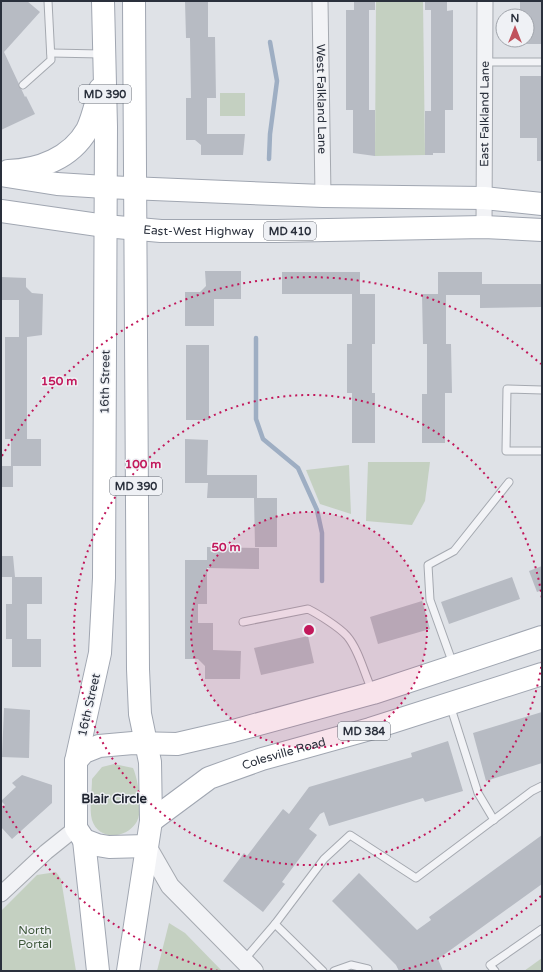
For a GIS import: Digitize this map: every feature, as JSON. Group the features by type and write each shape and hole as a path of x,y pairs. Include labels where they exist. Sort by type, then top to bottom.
{"main road":[{"name":"16th Street","path":"76,760 93,690 100,653 103,623 106,127 103,1"},
{"name":"MD 390","path":"134,1 138,669 140,714 150,762 151,821 147,846"},
{"path":"1,170 11,171 48,163 64,155 73,148 87,129 105,63"},
{"path":"1,175 57,184 105,187 136,187 323,196 484,198 542,204"},
{"name":"East-West Highway","path":"1,211 105,226 161,231 276,231 484,227 542,230"},
{"path":"98,971 80,834 76,760 84,752 99,746 145,743 177,744 188,742 373,693 542,638"},
{"name":"Colesville Road","path":"151,821 209,778 262,760 370,729 542,674"},
{"path":"80,834 96,845 108,847 147,846 128,971"}],"street":[{"name":"West Falkland Lane","path":"320,1 323,196"},
{"name":"East Falkland Lane","path":"484,227 485,1"},
{"path":"1,894 46,852 80,834"},
{"path":"147,846 170,886 249,966"}],"lane":[{"path":"23,85 49,63 52,53 48,1"},
{"path":"52,53 105,63"},
{"path":"485,62 542,62"},
{"path":"542,390 507,389 506,451 542,452"},
{"path":"454,667 430,600 428,565 454,551 509,482"},
{"path":"243,622 308,609 316,613 347,635 356,651 373,693"},
{"path":"449,704 478,793 494,820"},
{"path":"249,966 275,924 324,859 350,835 416,878 542,786"},
{"path":"275,924 323,971"},
{"path":"495,971 490,965 542,929"},
{"path":"334,971 350,965 368,969"}],"green space":[{"path":"376,1 423,1 425,155 375,156"},
{"path":"220,93 245,93 245,116 220,116"},
{"path":"368,462 430,462 425,501 412,525 366,521"},
{"path":"349,465 351,514 320,504 306,470"},
{"name":"Blair Circle","path":"114,764 133,768 137,780 140,804 140,811 136,823 131,828 119,835 100,832 95,827 91,816 92,779 102,767"},
{"name":"North Portal","path":"56,872 61,879 76,971 1,971 1,911 37,875"},
{"path":"169,923 185,933 222,971 157,971"},
{"path":"542,958 542,971 524,971"}],"building":[{"path":"1,1 27,1 40,12 4,52 25,97 26,96 35,114 1,130"},
{"path":"185,1 208,1 208,37 215,37 216,98 207,98 207,134 245,134 243,155 201,155 201,145 195,140 186,140 186,98 191,98 190,38 186,38"},
{"path":"354,1 375,1 375,10 369,10 369,110 375,110 375,156 353,153 353,110 346,110 346,10 354,10"},
{"path":"425,1 447,1 447,11 453,10 453,110 445,110 445,153 433,153 433,155 425,155 425,111 431,111 431,10 425,10"},
{"path":"520,1 542,1 542,44 535,44 535,8 520,8"},
{"path":"520,76 542,76 542,161 537,161 537,138 520,138"},
{"path":"205,271 241,271 241,299 214,299 214,326 185,326 185,292 200,292 206,286"},
{"path":"282,272 360,272 360,294 375,294 375,344 372,344 372,393 375,393 375,443 352,443 352,393 347,393 347,344 352,344 352,294 282,294"},
{"path":"438,272 482,272 482,284 542,284 542,307 480,308 480,295 446,295 446,344 451,344 452,393 445,393 445,443 422,443 422,394 427,394 427,344 423,344 422,294 438,294"},
{"path":"1,277 26,278 26,287 32,293 43,294 42,335 27,337 27,439 41,439 41,466 13,466 13,487 1,487 1,466 11,466 11,439 5,439 5,337 19,337 19,300 1,300"},
{"path":"186,345 209,345 209,420 186,420"},
{"path":"185,439 208,440 207,475 257,475 257,498 277,498 277,547 255,547 254,498 207,498 208,483 185,483"},
{"path":"207,547 259,548 259,569 207,568 207,604 198,604 198,623 213,623 213,650 241,651 240,679 205,679 205,666 198,659 185,659 185,560 207,560"},
{"path":"1,556 13,556 15,577 42,577 42,604 27,604 27,639 41,639 41,667 12,667 12,639 6,639 6,604 12,604 12,577 1,577"},
{"path":"542,566 542,590 537,592 529,571"},
{"path":"512,577 520,599 449,624 441,602"},
{"path":"422,601 430,629 378,644 370,617"},
{"path":"308,636 314,663 261,675 254,648"},
{"path":"4,708 30,710 29,758 2,757"},
{"path":"542,712 542,763 486,781 473,733"},
{"path":"448,741 463,791 425,802 423,798 329,826 324,812 320,814 309,829 317,835 282,882 285,884 263,912 223,881 244,853 247,856 283,809 289,814 309,787 412,757 411,753"},
{"path":"22,775 52,785 52,803 12,839 1,827 1,809 5,805 1,801 16,787 12,783"},
{"path":"542,835 542,884 438,959 443,971 399,971 396,965 332,901 359,873 417,930 431,920 429,917"}],"waterway":[{"path":"269,159 270,134 277,81 270,42"},
{"path":"256,338 256,419 263,439 298,468 317,510 322,533 322,581"}],"district":[{"name":"Blair Circle","path":"114,798"}]}
